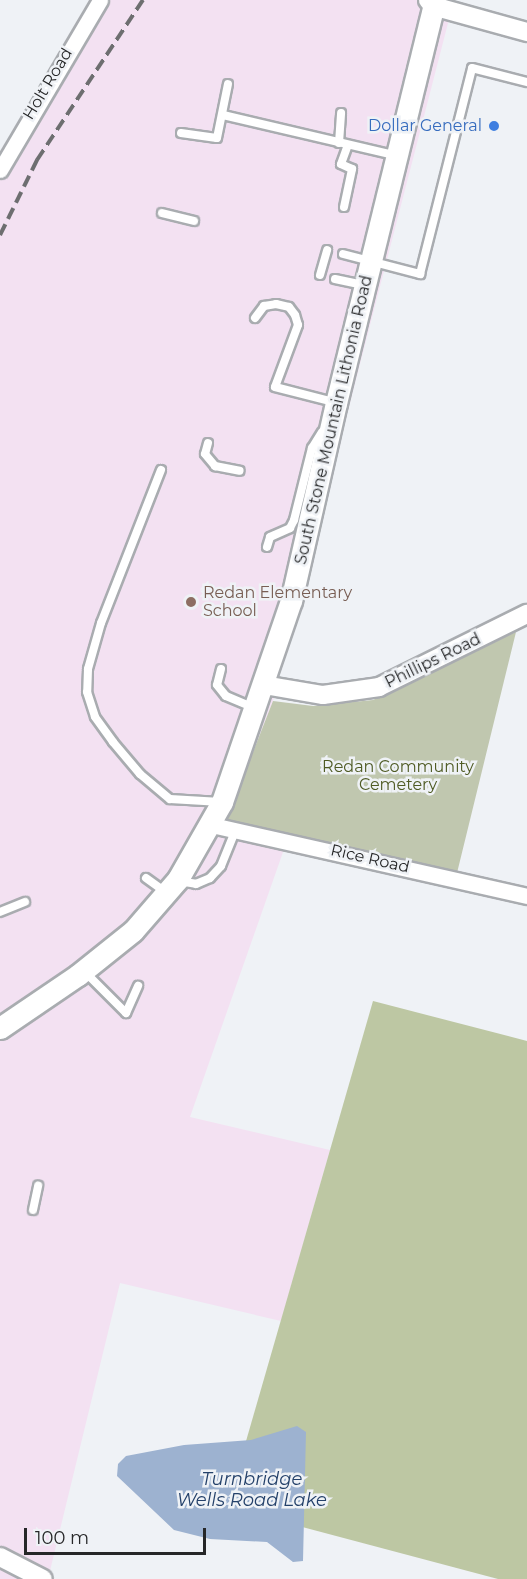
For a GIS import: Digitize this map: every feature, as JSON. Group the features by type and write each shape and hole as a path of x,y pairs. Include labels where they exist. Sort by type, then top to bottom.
{"main road":[{"name":"South Stone Mountain Lithonia Road","path":"0,1028 84,970 133,932 172,887 212,825 222,802 264,686 307,544 334,409 432,2"}],"street":[{"name":"Holt Road","path":"0,170 100,0"},
{"path":"432,2 527,32"},
{"name":"Phillips Road","path":"264,686 323,695 379,687 527,614"},
{"name":"Rice Road","path":"212,825 527,896"},
{"path":"0,1557 43,1579"}],"lane":[{"path":"343,254 420,274 472,68 527,82"},
{"path":"181,133 217,138 228,84"},
{"path":"339,143 341,112"},
{"path":"223,115 395,155"},
{"path":"344,207 352,169 340,164 348,145"},
{"path":"162,213 194,221"},
{"path":"320,274 327,250"},
{"path":"335,279 364,285"},
{"path":"255,318 264,306 276,304 289,307 295,315 298,326 275,387 334,409 312,448 294,520 290,528 270,537 267,546"},
{"path":"208,443 205,454 214,466 240,471"},
{"path":"161,470 101,622 88,669 87,692 95,717 113,742 140,774 170,799 222,802"},
{"path":"221,669 217,685 226,696 256,709"},
{"path":"146,878 172,887 196,884 210,878 221,866 236,829"},
{"path":"0,912 25,902"},
{"path":"84,970 126,1014 138,986"},
{"path":"33,1210 38,1186"}],"shaded area":[{"path":"101,0 454,0 273,701 226,820 289,835 190,1117 330,1150 281,1321 120,1283 48,1579 0,1579 0,171"}],"green space":[{"name":"Redan Community Cemetery","path":"516,632 457,873 226,821 273,701 313,706 373,700"},
{"path":"373,1001 527,1041 527,1579 498,1579 227,1507"}],"water":[{"name":"Turnbridge Wells Road Lake","path":"297,1426 306,1432 303,1561 293,1562 267,1542 210,1539 174,1530 117,1476 118,1464 126,1456 184,1445 251,1440"}],"railway":[{"path":"0,235 37,160 143,0"}],"place":[{"name":"Dollar General","path":"494,126"},
{"name":"Redan Elementary School","path":"191,602"}]}
